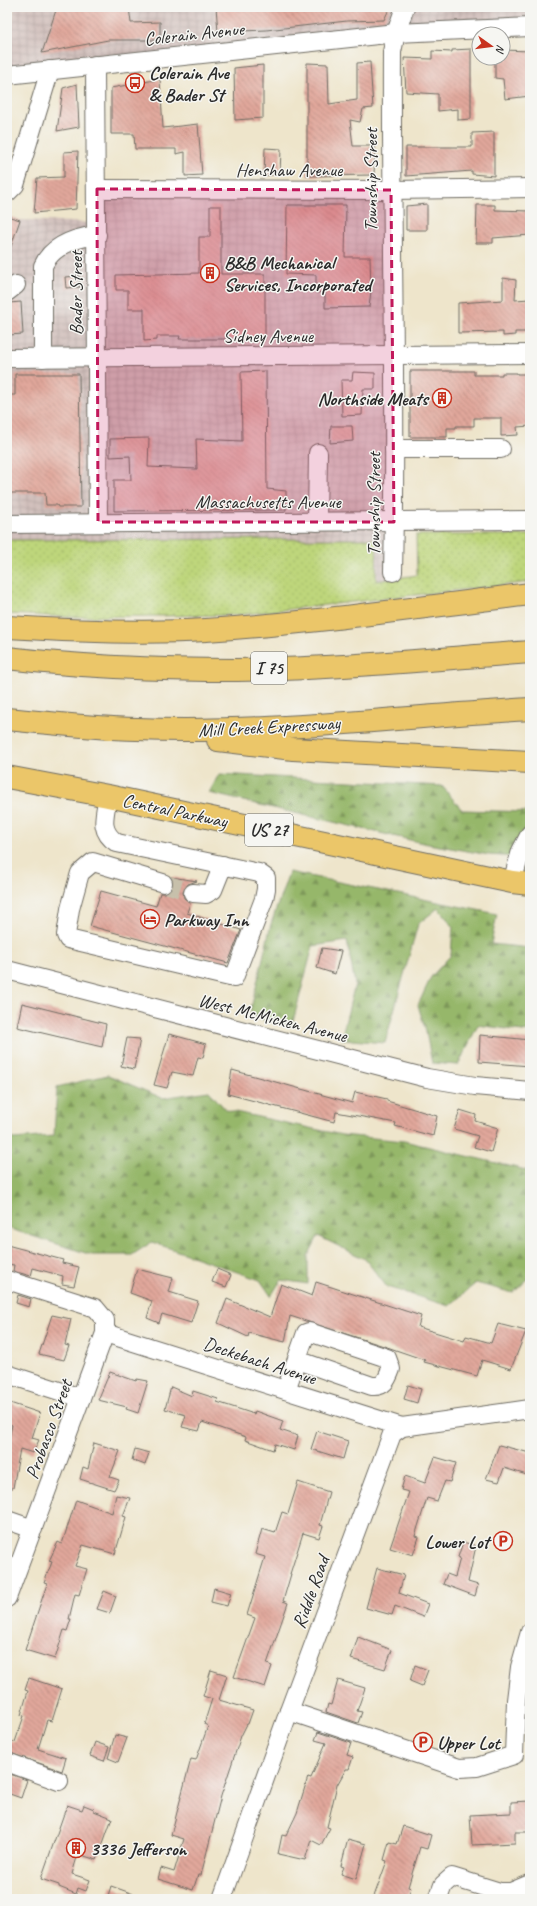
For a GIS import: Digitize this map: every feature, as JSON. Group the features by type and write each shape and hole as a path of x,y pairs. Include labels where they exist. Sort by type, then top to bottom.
{"main road":[{"path":"7,627 129,632 206,630 370,614 530,594"},
{"name":"I 75","path":"7,658 58,663 237,670 530,652"},
{"name":"Mill Creek Expressway","path":"7,719 138,730 228,729 530,709"},
{"path":"138,730 293,749 530,762"},
{"name":"Central Parkway","path":"7,777 108,796 521,883"}],"street":[{"name":"Township Street","path":"393,572 394,449 391,190 392,52 396,33 405,7"},
{"name":"Colerain Avenue","path":"7,75 396,33 530,27"},
{"name":"Bader Street","path":"95,65 98,522"},
{"path":"7,193 15,185 50,70"},
{"name":"Henshaw Avenue","path":"97,189 391,190 530,188"},
{"path":"43,358 43,266 47,255 77,239 96,235"},
{"name":"Sidney Avenue","path":"7,358 530,354"},
{"path":"394,449 501,449"},
{"path":"317,522 318,453"},
{"name":"Massachusetts Avenue","path":"7,524 98,522 394,522 530,520"},
{"path":"108,796 104,827 109,838 116,843 224,865 258,873 266,878 264,899 234,978 68,939 66,935 70,909 80,873 93,862 163,883"},
{"path":"521,883 521,851 530,834"},
{"path":"193,893 206,894 213,890 224,865"},
{"name":"West McMicken Avenue","path":"7,970 427,1078 475,1086 530,1091"},
{"path":"7,1280 95,1308 105,1320 105,1333"},
{"path":"286,1390 306,1333 309,1332 387,1358 391,1369 384,1384 378,1387 297,1360"},
{"name":"Deckebach Avenue","path":"105,1333 402,1427"},
{"name":"Probasco Street","path":"7,1598 105,1333"},
{"path":"7,1374 82,1398"},
{"path":"402,1427 530,1409"},
{"name":"Riddle Road","path":"222,1899 289,1711 392,1434 402,1427"},
{"path":"7,1520 33,1529"},
{"path":"289,1711 459,1768 477,1767 514,1755 516,1700 520,1667 530,1632"},
{"path":"7,1762 59,1780"},
{"path":"438,1899 443,1885 452,1877 500,1892 511,1892 530,1884"}],"highlighted area":[{"path":"97,189 391,190 394,522 98,522"}],"shaded area":[{"path":"14,7 530,7 530,27 511,29 511,26 471,26 471,32 7,75"},
{"path":"97,189 391,190 393,578 375,581 377,539 7,540 7,257 20,220 97,223"}],"green space":[{"path":"416,535 530,535 530,582 237,615 69,617 7,614 7,540 377,539 376,581 417,575"},
{"path":"219,774 442,786 462,810 530,812 530,858 489,855 423,843 209,793"},
{"path":"289,872 497,914 491,944 530,948 530,1032 478,1025 458,1065 432,1063 426,1032 418,1005 431,977 451,955 453,926 438,908 418,924 385,1043 341,1039 355,984 347,941 313,946 292,1025 249,1017 271,924"},
{"path":"108,1075 162,1098 209,1091 226,1110 342,1135 404,1141 530,1171 530,1277 513,1293 476,1283 449,1306 387,1287 365,1259 318,1236 308,1256 308,1284 281,1280 271,1296 260,1280 152,1242 132,1255 92,1255 7,1228 7,1136 13,1139 54,1136 57,1087"}],"building":[{"path":"57,7 129,7 131,23 160,22 160,40 108,40 42,53"},
{"path":"216,7 390,7 384,20 347,21 266,30 218,32"},
{"path":"471,49 471,119 458,120 458,109 438,111 438,94 406,92 404,58 432,59 432,51 452,52 452,50"},
{"path":"511,50 530,51 530,96 505,99 503,79 495,78 495,66 511,66"},
{"path":"370,62 373,108 363,109 360,122 350,120 353,146 375,146 374,175 307,176 307,63 328,64 329,104 357,100 357,63"},
{"path":"263,65 263,118 235,120 234,68"},
{"path":"160,79 163,128 198,124 202,175 185,176 185,152 176,154 176,149 135,149 134,134 111,134 111,88"},
{"path":"77,84 79,127 57,131 63,88"},
{"path":"494,132 494,176 472,174 472,171 406,176 406,147 472,147 472,133"},
{"path":"265,148 281,149 280,174 264,176"},
{"path":"78,151 76,209 34,213 37,178 64,177 64,152"},
{"path":"427,204 427,230 406,230 406,206"},
{"path":"287,205 346,205 345,257 370,257 371,291 369,307 325,308 325,292 316,293 316,275 286,274"},
{"path":"477,205 495,205 495,210 530,211 530,235 493,238 493,243 476,243"},
{"name":"B&B Mechanical Services, Incorporated","path":"210,206 221,206 221,274 265,274 265,339 179,339 180,336 157,336 157,340 144,341 144,309 128,309 128,290 116,290 116,275 199,273 199,237 210,237"},
{"path":"7,216 20,220 9,252 7,252"},
{"path":"79,276 80,287 66,288 65,277"},
{"path":"503,278 516,280 515,300 530,299 530,332 515,332 515,335 503,336 503,332 458,333 458,303 503,300"},
{"path":"21,302 23,334 9,335 9,303"},
{"path":"266,371 267,489 286,491 286,510 114,511 114,480 131,480 130,456 110,457 110,439 149,438 148,467 197,469 196,439 242,441 241,372"},
{"path":"410,371 474,371 474,375 502,375 502,373 530,374 530,426 517,427 518,435 501,436 501,418 474,418 474,426 456,426 456,428 447,428 447,437 410,437"},
{"path":"353,372 375,373 375,389 363,389 362,415 342,416 341,380 352,380"},
{"path":"15,374 79,374 81,507 58,507 57,505 46,505 45,493 7,493 7,395 15,395"},
{"path":"331,426 352,426 353,441 330,443"},
{"name":"Parkway Inn","path":"171,877 197,881 188,884 183,892 184,898 190,903 187,913 241,930 228,963 90,926 101,891 156,906 160,893 166,893 173,886"},
{"path":"322,948 341,951 335,974 317,968"},
{"path":"22,1003 106,1024 102,1047 17,1027"},
{"path":"169,1034 206,1044 203,1058 198,1057 193,1076 172,1072 167,1088 154,1085"},
{"path":"480,1035 530,1040 530,1066 479,1062"},
{"path":"127,1038 140,1039 134,1069 121,1066"},
{"path":"232,1070 352,1103 355,1092 387,1099 387,1101 437,1116 433,1136 395,1126 396,1123 336,1112 334,1122 228,1094"},
{"path":"460,1110 476,1115 475,1121 498,1128 491,1152 474,1147 478,1136 454,1129"},
{"path":"7,1245 63,1260 62,1263 79,1267 74,1286 62,1284 63,1276 33,1268 31,1276 13,1271 14,1265 7,1264"},
{"path":"137,1269 173,1278 169,1292 198,1301 191,1323 162,1314 159,1323 147,1318 152,1301 130,1293"},
{"path":"217,1269 231,1275 226,1287 212,1282"},
{"path":"316,1282 421,1316 418,1327 464,1341 466,1336 491,1343 498,1324 526,1331 511,1369 482,1360 477,1376 424,1362 425,1360 290,1316 285,1342 249,1333 248,1337 218,1323 227,1299 270,1317 281,1284 312,1296"},
{"path":"18,1295 31,1299 29,1307 16,1303"},
{"path":"52,1315 71,1319 65,1345 69,1346 64,1360 39,1354"},
{"path":"110,1372 136,1381 137,1379 148,1381 138,1413 126,1409 127,1407 98,1400"},
{"path":"408,1385 421,1389 417,1403 404,1399"},
{"path":"171,1387 192,1396 193,1391 218,1399 217,1402 254,1414 255,1411 283,1421 280,1430 298,1436 294,1450 275,1444 273,1450 245,1440 246,1437 202,1422 199,1431 182,1427 186,1415 165,1409"},
{"path":"10,1403 40,1413 32,1438 39,1440 33,1453 20,1449 13,1488 7,1488 7,1447 12,1425 7,1423 7,1411"},
{"path":"317,1431 348,1441 343,1459 311,1449"},
{"path":"94,1443 120,1451 110,1477 119,1480 114,1490 80,1479 83,1467 88,1469"},
{"path":"499,1445 530,1453 530,1476 504,1468 499,1482 486,1479"},
{"path":"135,1449 149,1453 145,1465 132,1460"},
{"path":"435,1457 456,1463 450,1482 445,1481 437,1501 427,1498 415,1536 419,1537 413,1555 390,1548 409,1492 401,1490 405,1476 425,1483"},
{"path":"298,1482 329,1492 320,1525 323,1526 319,1538 303,1533 283,1601 288,1603 267,1664 272,1666 265,1687 234,1677 255,1618 247,1615 265,1557 255,1554 262,1529 275,1533 282,1512 288,1514"},
{"path":"116,1495 130,1498 123,1516 126,1517 115,1554 83,1545 75,1566 87,1569 79,1595 75,1594 69,1619 71,1619 67,1631 64,1630 55,1659 25,1650 47,1584 44,1583 52,1562 49,1561 58,1542 62,1544 76,1500 112,1513"},
{"path":"463,1542 476,1546 468,1582 478,1585 475,1596 443,1584 447,1574 455,1577 460,1558 458,1557"},
{"path":"377,1568 404,1575 399,1593 428,1604 423,1617 395,1606 392,1615 366,1608"},
{"path":"214,1588 231,1593 227,1606 211,1602"},
{"path":"104,1591 116,1596 110,1613 97,1609"},
{"path":"358,1637 392,1650 385,1669 351,1659"},
{"path":"415,1665 428,1670 422,1686 410,1681"},
{"path":"211,1670 227,1675 219,1700 253,1710 248,1724 241,1736 221,1796 201,1875 198,1875 193,1890 158,1879 161,1868 174,1872 184,1839 171,1835 191,1759 196,1760 208,1726 204,1724 212,1699 203,1696"},
{"path":"29,1678 62,1689 52,1721 47,1720 38,1749 66,1758 62,1771 7,1752 7,1739 15,1742 24,1716 21,1715 28,1691 25,1690"},
{"path":"338,1680 365,1688 357,1711 362,1712 358,1723 326,1712 328,1704 331,1705"},
{"path":"318,1732 351,1743 347,1755 353,1757 349,1769 346,1769 337,1785 327,1827 330,1828 321,1845 311,1840 305,1860 278,1854 282,1835 286,1836 297,1813 308,1777 311,1778 326,1743 315,1740"},
{"path":"115,1735 127,1738 118,1762 108,1758"},
{"path":"95,1742 109,1747 104,1761 90,1756"},
{"path":"7,1773 27,1780 21,1798 7,1793"},
{"path":"530,1801 530,1832 515,1832 515,1843 472,1845 470,1815 511,1813 511,1802"},
{"name":"3336 Jefferson","path":"67,1805 82,1810 84,1805 94,1809 94,1811 112,1818 97,1860 78,1854 72,1874 90,1880 86,1891 78,1888 76,1894 59,1887 59,1885 41,1879"},
{"path":"403,1826 431,1835 427,1849 420,1847 408,1887 411,1888 407,1899 373,1899 387,1861 384,1860 389,1842 397,1844"},
{"path":"348,1839 366,1844 356,1879 341,1874 344,1867 341,1866"},
{"path":"111,1886 142,1897 142,1899 107,1899"}],"tunnel":[{"path":"163,883 193,893"}],"place":[{"name":"Colerain Ave & Bader St","path":"135,83"},
{"name":"B&B Mechanical Services, Incorporated","path":"210,273"},
{"name":"Northside Meats","path":"442,398"},
{"name":"Parkway Inn","path":"150,919"},
{"name":"Lower Lot","path":"503,1541"},
{"name":"Upper Lot","path":"423,1742"},
{"name":"3336 Jefferson","path":"76,1848"}]}
